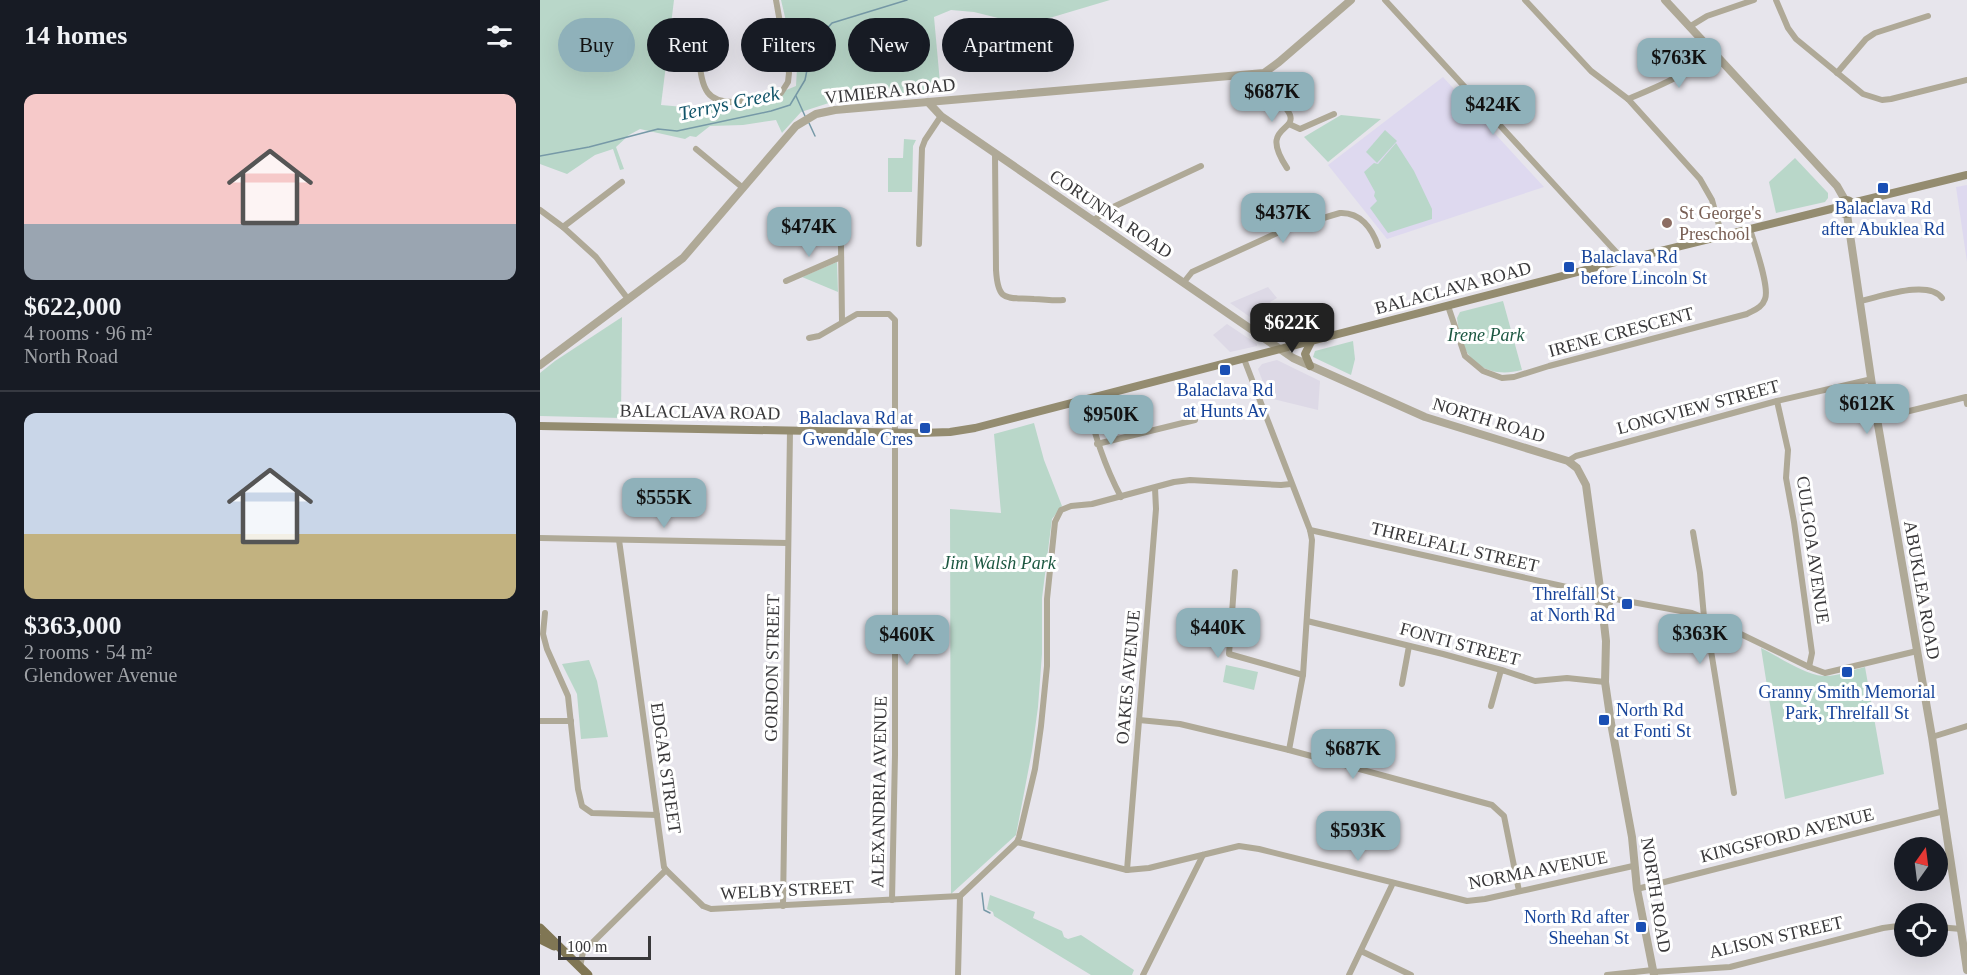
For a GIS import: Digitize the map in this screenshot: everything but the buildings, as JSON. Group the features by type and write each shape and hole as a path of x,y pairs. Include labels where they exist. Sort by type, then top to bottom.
{"main road":[{"name":"BALACLAVA ROAD","path":"540,426 896,433 942,433 975,428 1845,203 1967,175"},
{"path":"1845,203 1840,211 1847,214"},
{"path":"1310,366 1305,354 1311,342"},
{"path":"540,928 588,975"},
{"path":"540,939 564,951"}],"street":[{"path":"702,72 704,85 713,98 720,102 762,99 776,95 785,89 789,73 776,0"},
{"name":"VIMIERA ROAD","path":"540,365 683,258 800,122 821,111 1263,73 1351,0"},
{"path":"1385,0 1617,253 1620,261"},
{"path":"1525,0 1591,71 1628,99 1705,186 1712,200 1722,236"},
{"path":"1665,0 1837,186 1845,203"},
{"path":"1689,27 1707,16 1754,0"},
{"path":"1776,0 1788,28 1796,39 1863,94 1882,100 1967,80"},
{"path":"1837,73 1866,39 1875,33 1928,16"},
{"path":"1628,99 1688,72 1711,51"},
{"path":"1257,74 1267,89 1289,112 1291,118 1289,124 1275,139 1277,152 1287,168"},
{"name":"CORUNNA ROAD","path":"928,102 941,116 995,154 1281,350"},
{"path":"1289,124 1300,129 1334,114"},
{"path":"919,243 922,148 924,140 941,116"},
{"path":"696,149 743,188"},
{"path":"995,154 996,270 999,292 1015,299 1063,300"},
{"path":"1094,220 1111,208 1201,166"},
{"path":"563,227 622,182"},
{"path":"540,210 596,257 628,299"},
{"path":"1184,282 1192,272 1286,229 1340,213 1348,212 1358,217 1367,225 1378,246"},
{"name":"ABUKLEA ROAD","path":"1847,214 1877,419 1932,737 1966,951 1967,970"},
{"name":"IRENE CRESCENT","path":"1448,306 1465,356 1483,372 1502,378 1514,377 1747,314 1760,308 1766,299 1766,285 1750,229"},
{"path":"815,230 835,235 841,245 842,321"},
{"path":"786,281 841,257"},
{"path":"1860,301 1921,288 1935,291 1942,298"},
{"name":"ALEXANDRIA AVENUE","path":"809,338 819,336 857,314 889,314 895,320 892,900"},
{"name":"NORTH ROAD","path":"1281,350 1310,366 1425,417 1568,460"},
{"path":"1244,359 1312,540 1303,675 1288,750"},
{"name":"LONGVIEW STREET","path":"1568,460 1777,401 1872,379"},
{"path":"1877,419 1966,396 1967,404"},
{"path":"1086,400 1097,444 1121,497"},
{"name":"CULGOA AVENUE","path":"1777,401 1788,450 1785,478 1794,522 1812,653 1809,667"},
{"path":"1097,444 1195,420"},
{"name":"GORDON STREET","path":"783,906 790,431"},
{"path":"1568,460 1577,468 1586,486 1597,590 1595,599 1602,606 1609,603 1610,598"},
{"path":"958,975 960,896 1017,842 1035,769 1047,666 1048,588 1055,522 1061,510 1190,480 1291,484"},
{"name":"OAKES AVENUE","path":"1127,870 1156,508 1155,488"},
{"name":"THRELFALL STREET","path":"1310,530 1597,590"},
{"path":"1693,532 1704,617 1734,793"},
{"path":"540,538 788,543"},
{"name":"EDGAR STREET","path":"619,540 666,870"},
{"path":"1235,572 1228,654 1303,675"},
{"path":"1597,590 1604,589 1610,598 1704,617 1825,673 1917,651"},
{"name":"NORTH ROAD","path":"1602,606 1606,640 1605,682 1614,749 1632,837 1633,866 1653,972"},
{"path":"545,613 543,634 547,649 568,696 579,798 582,806 592,813 657,815"},
{"name":"FONTI STREET","path":"1307,621 1501,669 1535,681 1567,678 1605,682"},
{"path":"1402,684 1409,646"},
{"path":"1491,706 1501,669"},
{"path":"540,722 571,720"},
{"path":"1139,720 1180,724 1288,750 1492,805 1504,816 1519,891"},
{"path":"1932,737 1967,726"},
{"name":"KINGSFORD AVENUE","path":"1637,889 1944,811"},
{"path":"1017,842 1127,870"},
{"name":"NORMA AVENUE","path":"1127,870 1149,868 1239,846 1467,901 1633,866"},
{"path":"1143,975 1203,855"},
{"path":"580,967 583,952 666,870"},
{"name":"WELBY STREET","path":"666,870 707,908 960,896"},
{"path":"1349,975 1393,883"},
{"name":"ALISON STREET","path":"1607,975 1730,967 1894,926"},
{"path":"1948,928 1961,929"},
{"path":"1361,951 1411,975"}],"shaded area":[{"path":"1443,77 1544,187 1387,239 1328,165"},
{"path":"1967,185 1967,262 1956,187"},
{"path":"1268,287 1277,298 1270,302 1284,318 1270,331 1230,303"},
{"path":"1227,324 1257,346 1230,352 1213,335"},
{"path":"1277,360 1320,381 1318,410 1269,398 1258,369 1262,364"}],"green space":[{"path":"540,0 674,0 672,18 647,18 647,72 665,72 661,105 707,109 714,106 728,110 743,108 796,86 797,72 836,72 836,18 785,18 781,0 1110,0 1050,18 998,18 974,12 951,10 934,17 941,94 835,101 801,112 782,133 776,120 743,125 710,126 696,137 690,136 685,139 640,129 616,147 624,169 620,170 613,149 595,155 567,174 540,164"},
{"path":"1341,115 1381,119 1328,162 1304,137"},
{"path":"1385,130 1397,141 1377,163 1366,152"},
{"path":"904,139 916,140 913,146 912,192 888,192 888,158 903,158"},
{"path":"1396,143 1414,171 1432,209 1432,219 1388,233 1370,208 1377,201 1374,196 1375,192 1364,172 1374,163 1378,164"},
{"path":"1795,158 1828,193 1828,198 1825,202 1776,213 1769,182"},
{"path":"837,262 838,292 802,277"},
{"name":"Irene Park","path":"1503,301 1522,370 1512,372 1494,371 1478,365 1466,351 1460,336 1457,318 1460,312"},
{"path":"622,317 621,418 540,416 540,373"},
{"path":"1353,341 1355,359 1351,375 1313,357 1315,351"},
{"name":"Jim Walsh Park","path":"1034,423 1044,460 1062,506 1052,519 1042,598 1042,654 1032,751 1016,835 951,894 950,509 1001,513 994,434"},
{"path":"1761,648 1816,675 1828,676 1865,667 1884,774 1785,799"},
{"path":"589,660 597,681 608,737 581,739 577,694 562,664"},
{"path":"1226,665 1258,672 1254,690 1223,682"},
{"path":"990,895 1035,912 1033,918 1062,931 1064,937 1068,939 1081,935 1134,970 1132,975 1091,975 994,916 993,912 987,909"}],"waterway":[{"name":"Terrys Creek","path":"540,156 589,147 658,129 677,131 790,105 805,80 812,45 832,23 907,0"},
{"path":"796,96 805,116"},
{"path":"809,123 815,136"},
{"path":"982,893 984,910 990,913"}],"place":[{"name":"Balaclava Rd after Abuklea Rd","path":"1883,188"},
{"name":"St George's Preschool","path":"1667,223"},
{"name":"Balaclava Rd before Lincoln St","path":"1569,267"},
{"name":"Balaclava Rd at Hunts Av","path":"1225,370"},
{"name":"Balaclava Rd at Gwendale Cres","path":"925,428"},
{"name":"Threlfall St at North Rd","path":"1627,604"},
{"name":"Granny Smith Memorial Park, Threlfall St","path":"1847,672"},
{"name":"North Rd at Fonti St","path":"1604,720"},
{"name":"North Rd after Sheehan St","path":"1641,927"}]}
